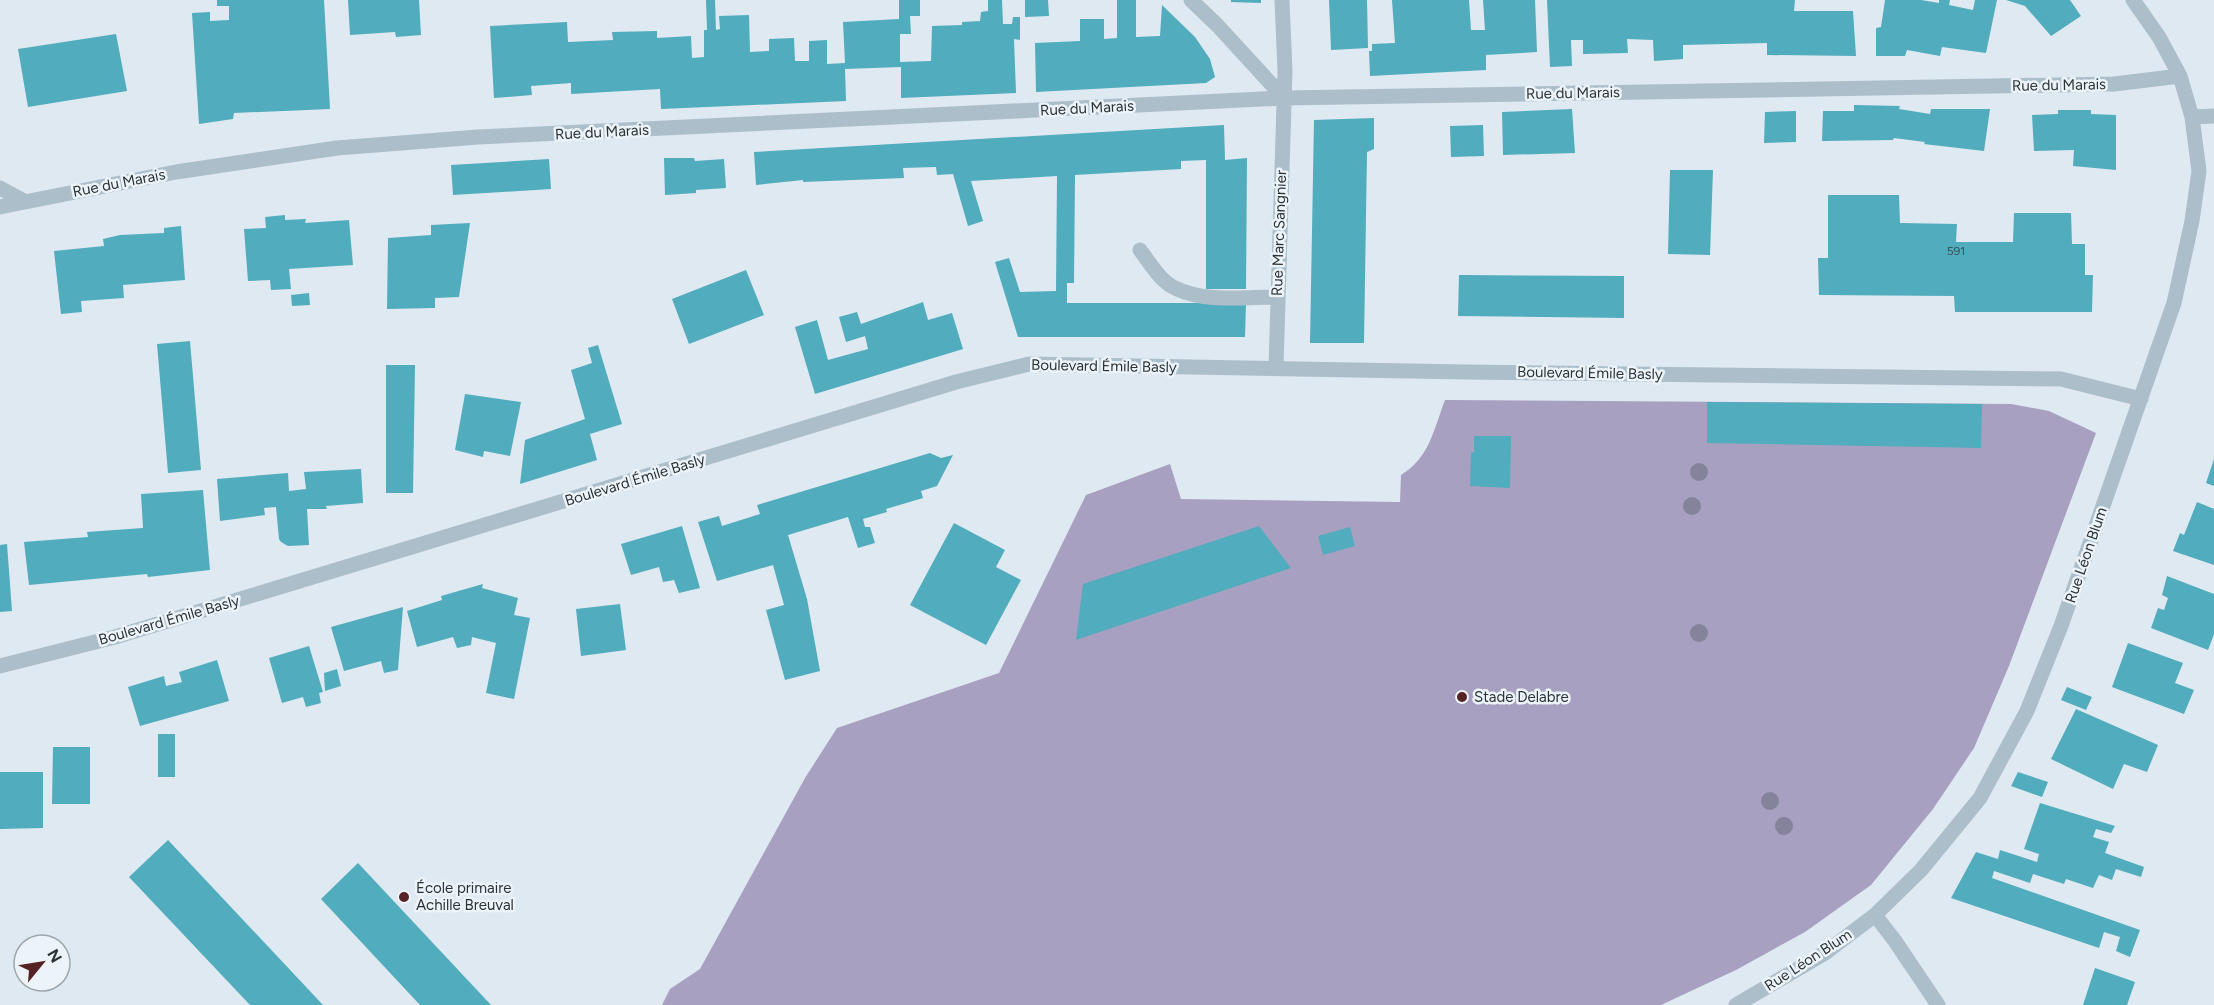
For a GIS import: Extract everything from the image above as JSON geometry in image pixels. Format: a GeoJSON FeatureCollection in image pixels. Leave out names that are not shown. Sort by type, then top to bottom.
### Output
{"type":"FeatureCollection","features":[{"type":"Feature","properties":{"kind":"street"},"geometry":{"type":"LineString","coordinates":[[1191,0],[1284,98]]}},
{"type":"Feature","properties":{"kind":"street","name":"Rue Marc Sangnier"},"geometry":{"type":"LineString","coordinates":[[1276,367],[1284,98],[1282,0]]}},
{"type":"Feature","properties":{"kind":"street","name":"Rue Léon Blum"},"geometry":{"type":"LineString","coordinates":[[1736,1005],[1825,953],[1875,915],[1921,870],[1980,798],[2027,711],[2061,626],[2174,303],[2193,221],[2199,171],[2192,117],[2180,76],[2159,37],[2133,0]]}},
{"type":"Feature","properties":{"kind":"street","name":"Rue du Marais"},"geometry":{"type":"LineString","coordinates":[[0,207],[176,172],[337,148],[478,137],[1284,98],[2114,84],[2180,76]]}},
{"type":"Feature","properties":{"kind":"street"},"geometry":{"type":"LineString","coordinates":[[2192,117],[2214,116]]}},
{"type":"Feature","properties":{"kind":"street"},"geometry":{"type":"LineString","coordinates":[[0,188],[24,201]]}},
{"type":"Feature","properties":{"kind":"street"},"geometry":{"type":"LineString","coordinates":[[1140,250],[1159,275],[1174,288],[1202,297],[1277,297]]}},
{"type":"Feature","properties":{"kind":"street","name":"Boulevard Émile Basly"},"geometry":{"type":"LineString","coordinates":[[0,666],[115,637],[979,375],[1029,364],[2061,379],[2141,399]]}},
{"type":"Feature","properties":{"kind":"street"},"geometry":{"type":"LineString","coordinates":[[1875,915],[1938,1005]]}},
{"type":"Feature","properties":{"kind":"shaded area","name":"Stade Delabre"},"geometry":{"type":"Polygon","coordinates":[[[1445,400],[2011,404],[2049,411],[2096,433],[2009,666],[1974,748],[1933,809],[1871,885],[1805,932],[1736,970],[1661,1005],[662,1005],[670,989],[700,969],[805,778],[837,728],[999,673],[1086,495],[1170,464],[1181,499],[1400,502],[1401,475],[1411,468],[1425,452],[1445,400]]]}},
{"type":"Feature","properties":{"kind":"building"},"geometry":{"type":"Polygon","coordinates":[[[217,0],[324,0],[330,109],[234,113],[233,119],[199,124],[192,13],[210,12],[210,21],[229,20],[229,6],[217,6],[217,0]]]}},
{"type":"Feature","properties":{"kind":"building"},"geometry":{"type":"Polygon","coordinates":[[[348,0],[419,0],[421,35],[396,37],[395,32],[350,35],[348,0]]]}},
{"type":"Feature","properties":{"kind":"building"},"geometry":{"type":"Polygon","coordinates":[[[706,0],[715,0],[716,30],[720,29],[719,16],[749,15],[750,52],[769,51],[769,39],[794,38],[795,61],[809,61],[809,41],[827,40],[827,64],[845,63],[843,22],[899,19],[899,0],[920,0],[920,16],[910,16],[911,34],[900,34],[900,62],[931,61],[932,26],[962,25],[962,22],[980,21],[981,12],[988,11],[988,0],[1002,0],[1003,24],[1012,24],[1013,17],[1020,17],[1020,40],[1014,39],[1016,93],[901,98],[901,67],[845,69],[846,101],[661,109],[660,89],[571,94],[571,83],[531,86],[532,95],[494,98],[490,26],[567,22],[568,42],[613,40],[612,32],[657,31],[657,38],[691,36],[692,58],[704,57],[704,30],[707,30],[706,0]]]}},
{"type":"Feature","properties":{"kind":"building"},"geometry":{"type":"Polygon","coordinates":[[[1025,0],[1048,0],[1049,16],[1025,17],[1025,0]]]}},
{"type":"Feature","properties":{"kind":"building"},"geometry":{"type":"Polygon","coordinates":[[[1117,0],[1136,0],[1136,37],[1160,36],[1162,5],[1195,37],[1210,59],[1215,77],[1206,83],[1036,92],[1035,43],[1080,41],[1080,19],[1104,19],[1104,39],[1117,38],[1117,0]]]}},
{"type":"Feature","properties":{"kind":"building"},"geometry":{"type":"Polygon","coordinates":[[[1231,0],[1261,0],[1261,3],[1231,2],[1231,0]]]}},
{"type":"Feature","properties":{"kind":"building"},"geometry":{"type":"Polygon","coordinates":[[[1329,0],[1367,0],[1368,48],[1331,50],[1329,0]]]}},
{"type":"Feature","properties":{"kind":"building"},"geometry":{"type":"Polygon","coordinates":[[[1392,0],[1469,0],[1471,30],[1485,30],[1483,0],[1535,0],[1537,52],[1486,55],[1486,70],[1370,76],[1369,51],[1372,51],[1372,44],[1395,43],[1392,0]]]}},
{"type":"Feature","properties":{"kind":"building"},"geometry":{"type":"Polygon","coordinates":[[[1547,0],[1795,0],[1794,11],[1853,11],[1856,56],[1767,55],[1767,43],[1683,45],[1683,59],[1654,61],[1653,40],[1627,39],[1628,53],[1583,54],[1583,40],[1571,40],[1572,66],[1550,67],[1547,0]]]}},
{"type":"Feature","properties":{"kind":"building"},"geometry":{"type":"Polygon","coordinates":[[[1885,0],[1921,0],[1939,3],[1939,0],[1950,0],[1949,5],[1973,10],[1975,0],[1997,0],[1986,53],[1942,47],[1940,56],[1907,50],[1905,56],[1876,56],[1876,28],[1881,27],[1885,0]]]}},
{"type":"Feature","properties":{"kind":"building"},"geometry":{"type":"Polygon","coordinates":[[[2006,0],[2070,0],[2081,16],[2051,36],[2025,6],[2006,0]]]}},
{"type":"Feature","properties":{"kind":"building"},"geometry":{"type":"Polygon","coordinates":[[[116,34],[127,91],[28,107],[18,49],[116,34]]]}},
{"type":"Feature","properties":{"kind":"building"},"geometry":{"type":"Polygon","coordinates":[[[1854,105],[1900,106],[1899,109],[1930,114],[1931,109],[1990,109],[1984,151],[1894,138],[1893,140],[1822,141],[1823,111],[1854,111],[1854,105]]]}},
{"type":"Feature","properties":{"kind":"building"},"geometry":{"type":"Polygon","coordinates":[[[1572,109],[1575,153],[1503,155],[1502,112],[1572,109]]]}},
{"type":"Feature","properties":{"kind":"building"},"geometry":{"type":"Polygon","coordinates":[[[2058,110],[2091,110],[2091,114],[2116,115],[2116,170],[2073,166],[2074,150],[2034,151],[2032,115],[2058,114],[2058,110]]]}},
{"type":"Feature","properties":{"kind":"building"},"geometry":{"type":"Polygon","coordinates":[[[1796,111],[1796,142],[1764,143],[1765,112],[1796,111]]]}},
{"type":"Feature","properties":{"kind":"building"},"geometry":{"type":"Polygon","coordinates":[[[1374,118],[1374,149],[1367,152],[1364,343],[1310,343],[1314,120],[1374,118]]]}},
{"type":"Feature","properties":{"kind":"building"},"geometry":{"type":"Polygon","coordinates":[[[1224,125],[1225,160],[1247,158],[1246,289],[1206,289],[1206,160],[1181,161],[1181,169],[1075,175],[1074,283],[1067,283],[1067,303],[1246,303],[1245,337],[1018,337],[995,262],[1009,258],[1020,292],[1056,291],[1057,176],[971,181],[983,221],[968,226],[953,174],[937,175],[936,167],[903,168],[904,178],[803,182],[803,180],[756,185],[754,152],[1224,125]]]}},
{"type":"Feature","properties":{"kind":"building"},"geometry":{"type":"Polygon","coordinates":[[[1483,125],[1484,156],[1451,157],[1450,126],[1483,125]]]}},
{"type":"Feature","properties":{"kind":"building"},"geometry":{"type":"Polygon","coordinates":[[[664,158],[694,158],[695,161],[724,159],[726,188],[665,195],[664,158]]]}},
{"type":"Feature","properties":{"kind":"building"},"geometry":{"type":"Polygon","coordinates":[[[549,159],[551,189],[453,195],[451,165],[549,159]]]}},
{"type":"Feature","properties":{"kind":"building"},"geometry":{"type":"Polygon","coordinates":[[[1670,170],[1713,170],[1710,255],[1668,254],[1670,170]]]}},
{"type":"Feature","properties":{"kind":"building"},"geometry":{"type":"Polygon","coordinates":[[[1828,195],[1899,195],[1900,223],[1957,224],[1956,242],[2013,242],[2014,213],[2071,213],[2072,244],[2085,244],[2085,275],[2093,275],[2092,312],[1955,312],[1954,296],[1819,295],[1818,258],[1828,258],[1828,195]]]}},
{"type":"Feature","properties":{"kind":"building"},"geometry":{"type":"Polygon","coordinates":[[[285,215],[285,220],[306,219],[305,223],[349,220],[353,265],[289,269],[291,289],[271,290],[270,280],[248,281],[244,229],[266,228],[265,217],[285,215]]]}},
{"type":"Feature","properties":{"kind":"building"},"geometry":{"type":"Polygon","coordinates":[[[470,223],[459,297],[435,298],[435,308],[387,309],[388,238],[431,235],[431,225],[470,223]]]}},
{"type":"Feature","properties":{"kind":"building"},"geometry":{"type":"Polygon","coordinates":[[[181,226],[185,280],[123,285],[124,298],[81,301],[82,312],[61,314],[54,251],[104,246],[103,239],[120,235],[164,233],[164,228],[181,226]]]}},
{"type":"Feature","properties":{"kind":"building"},"geometry":{"type":"Polygon","coordinates":[[[746,270],[764,315],[689,344],[672,299],[746,270]]]}},
{"type":"Feature","properties":{"kind":"building"},"geometry":{"type":"Polygon","coordinates":[[[1459,275],[1624,276],[1624,318],[1458,316],[1459,275]]]}},
{"type":"Feature","properties":{"kind":"building"},"geometry":{"type":"Polygon","coordinates":[[[309,293],[310,305],[292,306],[291,295],[309,293]]]}},
{"type":"Feature","properties":{"kind":"building"},"geometry":{"type":"Polygon","coordinates":[[[923,302],[928,320],[952,313],[963,349],[815,394],[795,327],[817,320],[828,360],[868,349],[865,336],[846,342],[839,317],[857,312],[861,324],[923,302]]]}},
{"type":"Feature","properties":{"kind":"building"},"geometry":{"type":"Polygon","coordinates":[[[190,341],[201,470],[168,473],[157,344],[190,341]]]}},
{"type":"Feature","properties":{"kind":"building"},"geometry":{"type":"Polygon","coordinates":[[[598,345],[622,424],[590,434],[597,460],[520,484],[525,440],[585,419],[571,370],[592,363],[588,348],[598,345]]]}},
{"type":"Feature","properties":{"kind":"building"},"geometry":{"type":"Polygon","coordinates":[[[386,365],[415,365],[413,493],[386,493],[386,365]]]}},
{"type":"Feature","properties":{"kind":"building"},"geometry":{"type":"Polygon","coordinates":[[[465,394],[521,402],[510,456],[484,451],[483,457],[455,450],[465,394]]]}},
{"type":"Feature","properties":{"kind":"building"},"geometry":{"type":"Polygon","coordinates":[[[1707,402],[1982,404],[1981,448],[1707,443],[1707,402]]]}},
{"type":"Feature","properties":{"kind":"building"},"geometry":{"type":"Polygon","coordinates":[[[1474,436],[1511,436],[1510,488],[1470,486],[1474,436]]]}},
{"type":"Feature","properties":{"kind":"building"},"geometry":{"type":"Polygon","coordinates":[[[930,453],[941,458],[953,455],[937,486],[921,491],[923,498],[886,509],[887,512],[863,519],[865,527],[870,527],[875,543],[858,548],[848,517],[788,535],[807,599],[820,671],[785,680],[766,610],[784,605],[773,565],[717,581],[698,522],[719,516],[722,526],[760,514],[757,505],[930,453]]]}},
{"type":"Feature","properties":{"kind":"building"},"geometry":{"type":"Polygon","coordinates":[[[2214,459],[2214,486],[2206,483],[2214,459]]]}},
{"type":"Feature","properties":{"kind":"building"},"geometry":{"type":"Polygon","coordinates":[[[361,469],[363,503],[326,506],[327,509],[307,509],[309,545],[288,546],[281,542],[276,507],[264,508],[265,515],[220,521],[217,479],[288,473],[289,491],[306,489],[304,472],[361,469]]]}},
{"type":"Feature","properties":{"kind":"building"},"geometry":{"type":"Polygon","coordinates":[[[203,490],[210,570],[148,577],[147,574],[29,585],[24,542],[88,537],[87,532],[143,528],[141,494],[203,490]]]}},
{"type":"Feature","properties":{"kind":"building"},"geometry":{"type":"Polygon","coordinates":[[[2197,502],[2214,509],[2214,565],[2173,551],[2180,533],[2184,535],[2197,502]]]}},
{"type":"Feature","properties":{"kind":"building"},"geometry":{"type":"Polygon","coordinates":[[[954,523],[1005,550],[996,567],[1021,580],[986,645],[910,605],[954,523]]]}},
{"type":"Feature","properties":{"kind":"building"},"geometry":{"type":"Polygon","coordinates":[[[682,526],[700,588],[679,593],[674,580],[663,582],[659,567],[631,575],[621,544],[682,526]]]}},
{"type":"Feature","properties":{"kind":"building"},"geometry":{"type":"Polygon","coordinates":[[[1259,526],[1291,568],[1076,640],[1083,584],[1259,526]]]}},
{"type":"Feature","properties":{"kind":"building"},"geometry":{"type":"Polygon","coordinates":[[[1350,527],[1355,546],[1323,555],[1318,536],[1350,527]]]}},
{"type":"Feature","properties":{"kind":"building"},"geometry":{"type":"Polygon","coordinates":[[[7,544],[12,611],[0,612],[0,545],[7,544]]]}},
{"type":"Feature","properties":{"kind":"building"},"geometry":{"type":"Polygon","coordinates":[[[2167,576],[2214,594],[2214,634],[2208,650],[2151,628],[2158,608],[2164,610],[2168,598],[2162,595],[2167,576]]]}},
{"type":"Feature","properties":{"kind":"building"},"geometry":{"type":"Polygon","coordinates":[[[483,584],[482,588],[518,598],[514,615],[530,618],[514,699],[486,693],[496,643],[472,637],[471,645],[457,648],[453,637],[417,647],[407,611],[442,600],[441,596],[483,584]]]}},
{"type":"Feature","properties":{"kind":"building"},"geometry":{"type":"Polygon","coordinates":[[[620,604],[626,650],[581,656],[576,609],[620,604]]]}},
{"type":"Feature","properties":{"kind":"building"},"geometry":{"type":"Polygon","coordinates":[[[403,607],[398,670],[384,673],[381,661],[344,671],[331,627],[403,607]]]}},
{"type":"Feature","properties":{"kind":"building"},"geometry":{"type":"Polygon","coordinates":[[[2128,643],[2183,663],[2175,683],[2194,690],[2184,714],[2112,687],[2128,643]]]}},
{"type":"Feature","properties":{"kind":"building"},"geometry":{"type":"Polygon","coordinates":[[[309,646],[323,692],[319,693],[321,703],[306,707],[303,697],[282,703],[269,658],[309,646]]]}},
{"type":"Feature","properties":{"kind":"building"},"geometry":{"type":"Polygon","coordinates":[[[217,660],[229,701],[140,726],[128,687],[164,676],[166,686],[182,682],[179,672],[217,660]]]}},
{"type":"Feature","properties":{"kind":"building"},"geometry":{"type":"Polygon","coordinates":[[[337,669],[341,686],[325,691],[324,673],[337,669]]]}},
{"type":"Feature","properties":{"kind":"building"},"geometry":{"type":"Polygon","coordinates":[[[2067,687],[2092,697],[2086,710],[2061,700],[2067,687]]]}},
{"type":"Feature","properties":{"kind":"building"},"geometry":{"type":"Polygon","coordinates":[[[2076,709],[2158,745],[2147,772],[2124,764],[2113,789],[2051,759],[2076,709]]]}},
{"type":"Feature","properties":{"kind":"building"},"geometry":{"type":"Polygon","coordinates":[[[158,734],[175,734],[175,777],[158,777],[158,734]]]}},
{"type":"Feature","properties":{"kind":"building"},"geometry":{"type":"Polygon","coordinates":[[[53,747],[90,747],[90,804],[52,804],[53,747]]]}},
{"type":"Feature","properties":{"kind":"building"},"geometry":{"type":"Polygon","coordinates":[[[0,772],[43,772],[43,828],[0,829],[0,772]]]}},
{"type":"Feature","properties":{"kind":"building"},"geometry":{"type":"Polygon","coordinates":[[[2018,772],[2048,782],[2042,797],[2011,786],[2018,772]]]}},
{"type":"Feature","properties":{"kind":"building"},"geometry":{"type":"Polygon","coordinates":[[[2040,803],[2115,826],[2111,833],[2096,829],[2093,837],[2109,842],[2105,853],[2144,867],[2141,877],[2116,869],[2112,880],[2099,875],[2093,888],[2066,879],[2064,884],[2033,874],[2030,883],[1994,871],[1992,878],[2140,930],[2130,957],[2116,951],[2120,937],[2104,932],[2099,948],[1951,898],[1976,852],[1998,859],[2000,850],[2037,862],[2039,854],[2024,849],[2040,803]]]}},
{"type":"Feature","properties":{"kind":"building"},"geometry":{"type":"Polygon","coordinates":[[[168,840],[323,1005],[250,1005],[129,877],[168,840]]]}},
{"type":"Feature","properties":{"kind":"building"},"geometry":{"type":"Polygon","coordinates":[[[358,863],[491,1005],[420,1005],[321,899],[358,863]]]}},
{"type":"Feature","properties":{"kind":"building"},"geometry":{"type":"Polygon","coordinates":[[[2095,968],[2135,982],[2127,1005],[2083,1005],[2095,968]]]}},
{"type":"Feature","properties":{"kind":"place","name":"Stade Delabre"},"geometry":{"type":"Point","coordinates":[1462,697]}},
{"type":"Feature","properties":{"kind":"place","name":"École primaire Achille Breuval"},"geometry":{"type":"Point","coordinates":[404,897]}}]}
